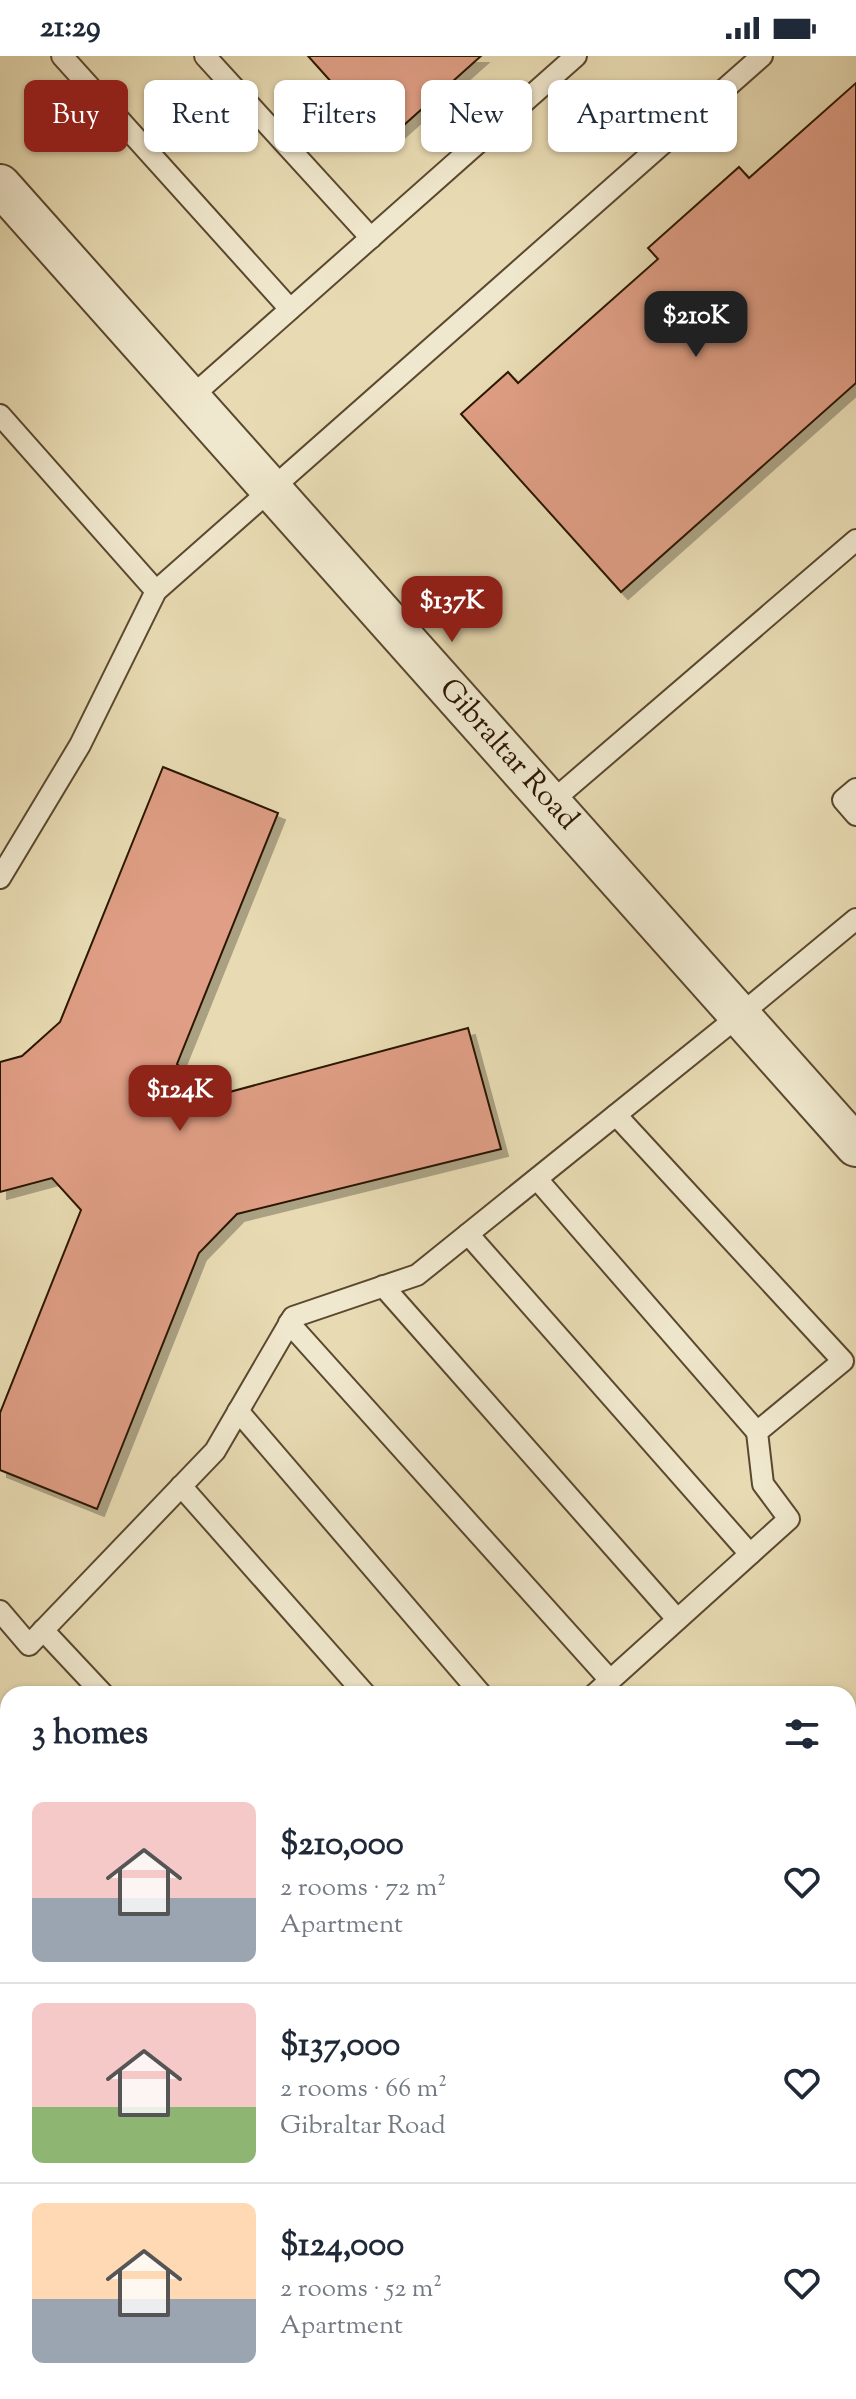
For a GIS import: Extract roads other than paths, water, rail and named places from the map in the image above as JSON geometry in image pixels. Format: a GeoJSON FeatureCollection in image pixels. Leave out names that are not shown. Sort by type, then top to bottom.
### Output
{"type":"FeatureCollection","features":[{"type":"Feature","properties":{"kind":"street","name":"Gibraltar Road"},"geometry":{"type":"LineString","coordinates":[[0,185],[856,1146]]}},
{"type":"Feature","properties":{"kind":"lane"},"geometry":{"type":"LineString","coordinates":[[62,56],[290,309]]}},
{"type":"Feature","properties":{"kind":"lane"},"geometry":{"type":"LineString","coordinates":[[205,56],[371,238]]}},
{"type":"Feature","properties":{"kind":"lane"},"geometry":{"type":"LineString","coordinates":[[190,398],[576,56]]}},
{"type":"Feature","properties":{"kind":"lane"},"geometry":{"type":"LineString","coordinates":[[3,864],[80,745],[156,591],[762,56]]}},
{"type":"Feature","properties":{"kind":"lane"},"geometry":{"type":"LineString","coordinates":[[0,415],[156,591]]}},
{"type":"Feature","properties":{"kind":"lane"},"geometry":{"type":"LineString","coordinates":[[550,803],[856,540]]}},
{"type":"Feature","properties":{"kind":"lane"},"geometry":{"type":"LineString","coordinates":[[856,789],[843,800],[856,815]]}},
{"type":"Feature","properties":{"kind":"lane"},"geometry":{"type":"LineString","coordinates":[[0,1611],[29,1645],[215,1451],[293,1317],[417,1275],[856,919]]}},
{"type":"Feature","properties":{"kind":"lane"},"geometry":{"type":"LineString","coordinates":[[616,1115],[843,1361],[757,1432]]}},
{"type":"Feature","properties":{"kind":"lane"},"geometry":{"type":"LineString","coordinates":[[537,1179],[757,1432],[763,1484],[789,1519],[603,1686]]}},
{"type":"Feature","properties":{"kind":"lane"},"geometry":{"type":"LineString","coordinates":[[468,1234],[750,1554]]}},
{"type":"Feature","properties":{"kind":"lane"},"geometry":{"type":"LineString","coordinates":[[383,1286],[677,1619]]}},
{"type":"Feature","properties":{"kind":"lane"},"geometry":{"type":"LineString","coordinates":[[289,1323],[601,1686]]}},
{"type":"Feature","properties":{"kind":"lane"},"geometry":{"type":"LineString","coordinates":[[238,1411],[474,1686]]}},
{"type":"Feature","properties":{"kind":"lane"},"geometry":{"type":"LineString","coordinates":[[181,1486],[358,1686]]}},
{"type":"Feature","properties":{"kind":"lane"},"geometry":{"type":"LineString","coordinates":[[43,1630],[96,1686]]}}]}
